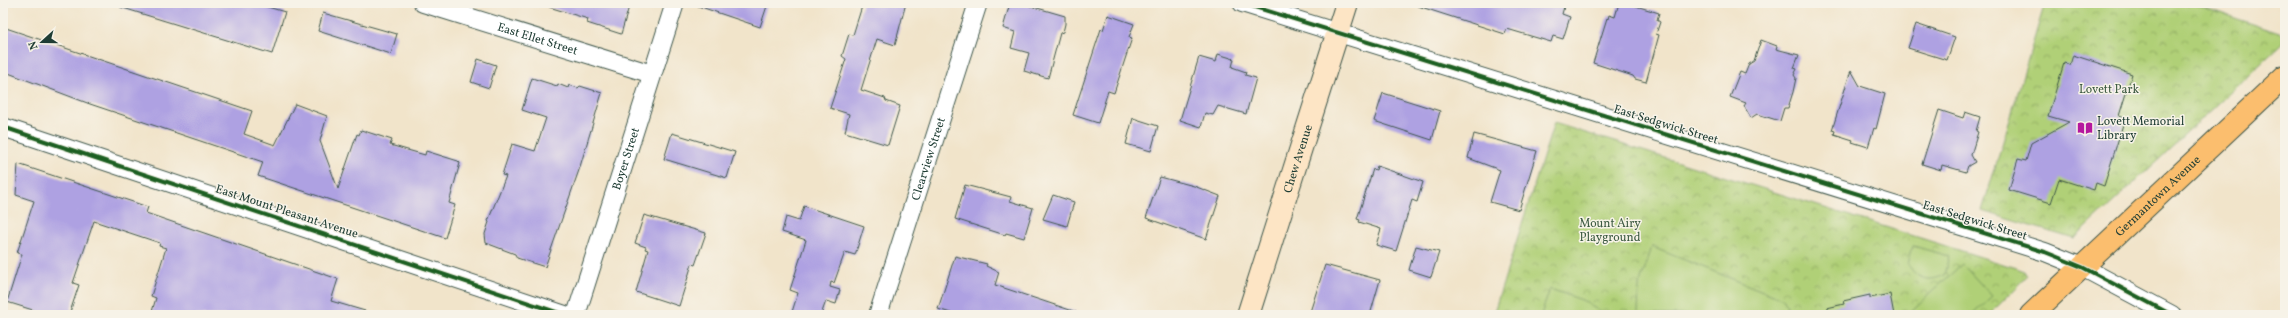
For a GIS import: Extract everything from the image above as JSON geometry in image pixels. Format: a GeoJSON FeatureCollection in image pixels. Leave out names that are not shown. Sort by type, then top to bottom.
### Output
{"type":"FeatureCollection","features":[{"type":"Feature","properties":{"kind":"main road","name":"Germantown Avenue"},"geometry":{"type":"LineString","coordinates":[[2031,315],[2285,76]]}},
{"type":"Feature","properties":{"kind":"street","name":"East Ellet Street"},"geometry":{"type":"LineString","coordinates":[[423,3],[652,74]]}},
{"type":"Feature","properties":{"kind":"street","name":"Boyer Street"},"geometry":{"type":"LineString","coordinates":[[576,315],[675,3]]}},
{"type":"Feature","properties":{"kind":"street","name":"Clearview Street"},"geometry":{"type":"LineString","coordinates":[[878,315],[978,3]]}},
{"type":"Feature","properties":{"kind":"street","name":"East Sedgwick Street"},"geometry":{"type":"LineString","coordinates":[[1242,3],[2044,252],[2082,267],[2172,315]]}},
{"type":"Feature","properties":{"kind":"street","name":"Chew Avenue"},"geometry":{"type":"LineString","coordinates":[[1248,315],[1346,3]]}},
{"type":"Feature","properties":{"kind":"street","name":"East Mount Pleasant Avenue"},"geometry":{"type":"LineString","coordinates":[[3,127],[565,315]]}},
{"type":"Feature","properties":{"kind":"green space","name":"Lovett Park"},"geometry":{"type":"Polygon","coordinates":[[[2045,3],[2191,3],[2285,35],[2285,41],[2074,239],[1982,211],[2045,3]]]}},
{"type":"Feature","properties":{"kind":"green space","name":"Mount Airy Playground"},"geometry":{"type":"Polygon","coordinates":[[[1554,123],[2025,271],[2028,276],[1989,315],[1493,315],[1554,123]]]}},
{"type":"Feature","properties":{"kind":"green space"},"geometry":{"type":"Polygon","coordinates":[[[1913,246],[1949,256],[1944,275],[1933,279],[1928,279],[1915,273],[1908,264],[1913,246]]]}},
{"type":"Feature","properties":{"kind":"green space"},"geometry":{"type":"Polygon","coordinates":[[[1652,247],[1783,299],[1787,306],[1784,315],[1638,315],[1639,286],[1652,247]]]}},
{"type":"Feature","properties":{"kind":"green space"},"geometry":{"type":"Polygon","coordinates":[[[1962,264],[1992,296],[1972,315],[1911,315],[1909,313],[1962,264]]]}},
{"type":"Feature","properties":{"kind":"green space"},"geometry":{"type":"Polygon","coordinates":[[[1550,289],[1582,300],[1605,315],[1541,315],[1550,289]]]}},
{"type":"Feature","properties":{"kind":"building"},"geometry":{"type":"Polygon","coordinates":[[[121,3],[254,3],[285,12],[272,54],[120,7],[121,3]]]}},
{"type":"Feature","properties":{"kind":"building"},"geometry":{"type":"Polygon","coordinates":[[[549,3],[630,3],[621,34],[587,23],[588,19],[549,7],[549,3]]]}},
{"type":"Feature","properties":{"kind":"building"},"geometry":{"type":"Polygon","coordinates":[[[699,3],[768,3],[760,27],[698,6],[699,3]]]}},
{"type":"Feature","properties":{"kind":"building"},"geometry":{"type":"Polygon","coordinates":[[[863,3],[906,3],[895,45],[877,39],[861,90],[885,98],[886,101],[900,106],[888,145],[845,132],[849,114],[830,108],[846,59],[842,56],[849,34],[853,35],[863,3]]]}},
{"type":"Feature","properties":{"kind":"building"},"geometry":{"type":"Polygon","coordinates":[[[1010,3],[1020,3],[1065,16],[1063,32],[1060,33],[1048,78],[1024,71],[1029,53],[1011,48],[1015,32],[1003,28],[1010,3]]]}},
{"type":"Feature","properties":{"kind":"building"},"geometry":{"type":"Polygon","coordinates":[[[1419,3],[1565,3],[1562,14],[1570,17],[1563,39],[1553,36],[1551,42],[1507,29],[1505,34],[1418,6],[1419,3]]]}},
{"type":"Feature","properties":{"kind":"building"},"geometry":{"type":"Polygon","coordinates":[[[1619,3],[1626,3],[1659,13],[1657,20],[1660,22],[1656,34],[1659,35],[1646,82],[1635,79],[1633,76],[1593,63],[1607,18],[1608,19],[1609,15],[1615,17],[1619,3]]]}},
{"type":"Feature","properties":{"kind":"building"},"geometry":{"type":"Polygon","coordinates":[[[323,13],[397,34],[391,54],[318,31],[323,13]]]}},
{"type":"Feature","properties":{"kind":"building"},"geometry":{"type":"Polygon","coordinates":[[[1108,15],[1134,24],[1129,37],[1132,38],[1114,93],[1108,91],[1098,123],[1073,115],[1101,29],[1103,30],[1108,15]]]}},
{"type":"Feature","properties":{"kind":"building"},"geometry":{"type":"Polygon","coordinates":[[[1916,24],[1955,37],[1947,60],[1908,48],[1916,24]]]}},
{"type":"Feature","properties":{"kind":"building"},"geometry":{"type":"Polygon","coordinates":[[[3,27],[252,111],[244,134],[275,145],[295,104],[327,116],[320,141],[338,189],[357,134],[359,135],[361,130],[392,140],[390,145],[425,155],[426,151],[458,161],[460,163],[449,203],[455,205],[445,238],[258,176],[263,162],[90,104],[3,71],[3,27]]]}},
{"type":"Feature","properties":{"kind":"building"},"geometry":{"type":"Polygon","coordinates":[[[1761,40],[1777,46],[1776,49],[1799,55],[1794,68],[1797,69],[1794,75],[1796,78],[1793,92],[1788,108],[1784,108],[1780,121],[1757,114],[1751,118],[1744,106],[1746,103],[1730,97],[1740,72],[1745,74],[1749,64],[1754,61],[1761,40]]]}},
{"type":"Feature","properties":{"kind":"building"},"geometry":{"type":"Polygon","coordinates":[[[1218,54],[1234,59],[1232,67],[1246,72],[1245,75],[1256,78],[1246,114],[1218,106],[1213,115],[1205,113],[1201,127],[1180,120],[1199,57],[1216,62],[1218,54]]]}},
{"type":"Feature","properties":{"kind":"building","name":"Lovett Memorial Library"},"geometry":{"type":"Polygon","coordinates":[[[2073,55],[2132,74],[2119,116],[2125,118],[2104,186],[2096,183],[2094,190],[2059,179],[2051,203],[2009,190],[2018,159],[2026,161],[2031,143],[2069,122],[2048,116],[2064,63],[2070,65],[2073,55]]]}},
{"type":"Feature","properties":{"kind":"building"},"geometry":{"type":"Polygon","coordinates":[[[478,59],[496,65],[489,88],[471,82],[478,59]]]}},
{"type":"Feature","properties":{"kind":"building"},"geometry":{"type":"Polygon","coordinates":[[[1851,70],[1860,86],[1885,94],[1876,129],[1874,128],[1868,147],[1834,134],[1835,131],[1832,130],[1851,70]]]}},
{"type":"Feature","properties":{"kind":"building"},"geometry":{"type":"Polygon","coordinates":[[[532,78],[557,86],[558,84],[568,88],[569,85],[578,88],[580,86],[602,93],[579,170],[545,267],[517,258],[515,254],[486,243],[485,234],[488,221],[506,176],[502,175],[512,144],[535,151],[546,118],[522,110],[532,78]]]}},
{"type":"Feature","properties":{"kind":"building"},"geometry":{"type":"Polygon","coordinates":[[[1383,93],[1440,111],[1432,140],[1374,121],[1383,93]]]}},
{"type":"Feature","properties":{"kind":"building"},"geometry":{"type":"Polygon","coordinates":[[[1939,110],[1963,118],[1965,112],[1980,117],[1976,131],[1978,132],[1971,155],[1975,162],[1968,166],[1966,172],[1942,165],[1941,170],[1922,164],[1939,110]]]}},
{"type":"Feature","properties":{"kind":"building"},"geometry":{"type":"Polygon","coordinates":[[[1133,118],[1158,126],[1151,151],[1126,144],[1133,118]]]}},
{"type":"Feature","properties":{"kind":"building"},"geometry":{"type":"Polygon","coordinates":[[[672,133],[735,152],[727,178],[664,159],[672,133]]]}},
{"type":"Feature","properties":{"kind":"building"},"geometry":{"type":"Polygon","coordinates":[[[1474,134],[1537,151],[1519,210],[1490,202],[1500,170],[1468,158],[1474,134]]]}},
{"type":"Feature","properties":{"kind":"building"},"geometry":{"type":"Polygon","coordinates":[[[18,164],[148,207],[146,213],[338,279],[331,301],[365,311],[364,315],[151,315],[156,298],[151,296],[166,248],[159,246],[160,243],[94,221],[73,283],[79,285],[69,315],[49,315],[7,302],[22,254],[17,253],[34,201],[16,195],[18,164]]]}},
{"type":"Feature","properties":{"kind":"building"},"geometry":{"type":"Polygon","coordinates":[[[1377,166],[1423,182],[1417,202],[1412,200],[1396,251],[1376,245],[1381,229],[1359,222],[1360,220],[1357,219],[1373,169],[1376,170],[1377,166]]]}},
{"type":"Feature","properties":{"kind":"building"},"geometry":{"type":"Polygon","coordinates":[[[1160,177],[1194,186],[1220,196],[1206,239],[1146,218],[1160,177]]]}},
{"type":"Feature","properties":{"kind":"building"},"geometry":{"type":"Polygon","coordinates":[[[965,185],[1011,197],[1010,201],[1033,208],[1024,238],[1006,233],[1005,235],[955,219],[965,185]]]}},
{"type":"Feature","properties":{"kind":"building"},"geometry":{"type":"Polygon","coordinates":[[[1053,195],[1074,202],[1067,226],[1043,219],[1053,195]]]}},
{"type":"Feature","properties":{"kind":"building"},"geometry":{"type":"Polygon","coordinates":[[[804,206],[864,226],[855,255],[845,252],[834,283],[831,282],[830,287],[840,290],[836,304],[826,301],[821,315],[791,315],[798,293],[790,290],[806,240],[782,232],[786,217],[799,221],[804,206]]]}},
{"type":"Feature","properties":{"kind":"building"},"geometry":{"type":"Polygon","coordinates":[[[644,215],[706,233],[695,265],[692,264],[679,306],[636,292],[648,250],[645,249],[646,247],[635,243],[644,215]]]}},
{"type":"Feature","properties":{"kind":"building"},"geometry":{"type":"Polygon","coordinates":[[[1416,246],[1439,252],[1431,277],[1409,270],[1416,246]]]}},
{"type":"Feature","properties":{"kind":"building"},"geometry":{"type":"Polygon","coordinates":[[[955,256],[987,264],[986,266],[999,272],[995,285],[1076,312],[1075,315],[957,315],[938,309],[955,256]]]}},
{"type":"Feature","properties":{"kind":"building"},"geometry":{"type":"Polygon","coordinates":[[[1325,265],[1380,280],[1370,315],[1309,315],[1325,265]]]}},
{"type":"Feature","properties":{"kind":"building"},"geometry":{"type":"Polygon","coordinates":[[[1890,294],[1894,315],[1827,315],[1827,308],[1844,304],[1843,301],[1870,295],[1870,298],[1890,294]]]}},
{"type":"Feature","properties":{"kind":"cycle path"},"geometry":{"type":"LineString","coordinates":[[1242,3],[2045,252],[2082,267],[2172,315]]}},
{"type":"Feature","properties":{"kind":"cycle path"},"geometry":{"type":"LineString","coordinates":[[3,127],[565,315]]}},
{"type":"Feature","properties":{"kind":"place","name":"Lovett Memorial Library"},"geometry":{"type":"Point","coordinates":[2085,128]}}]}
